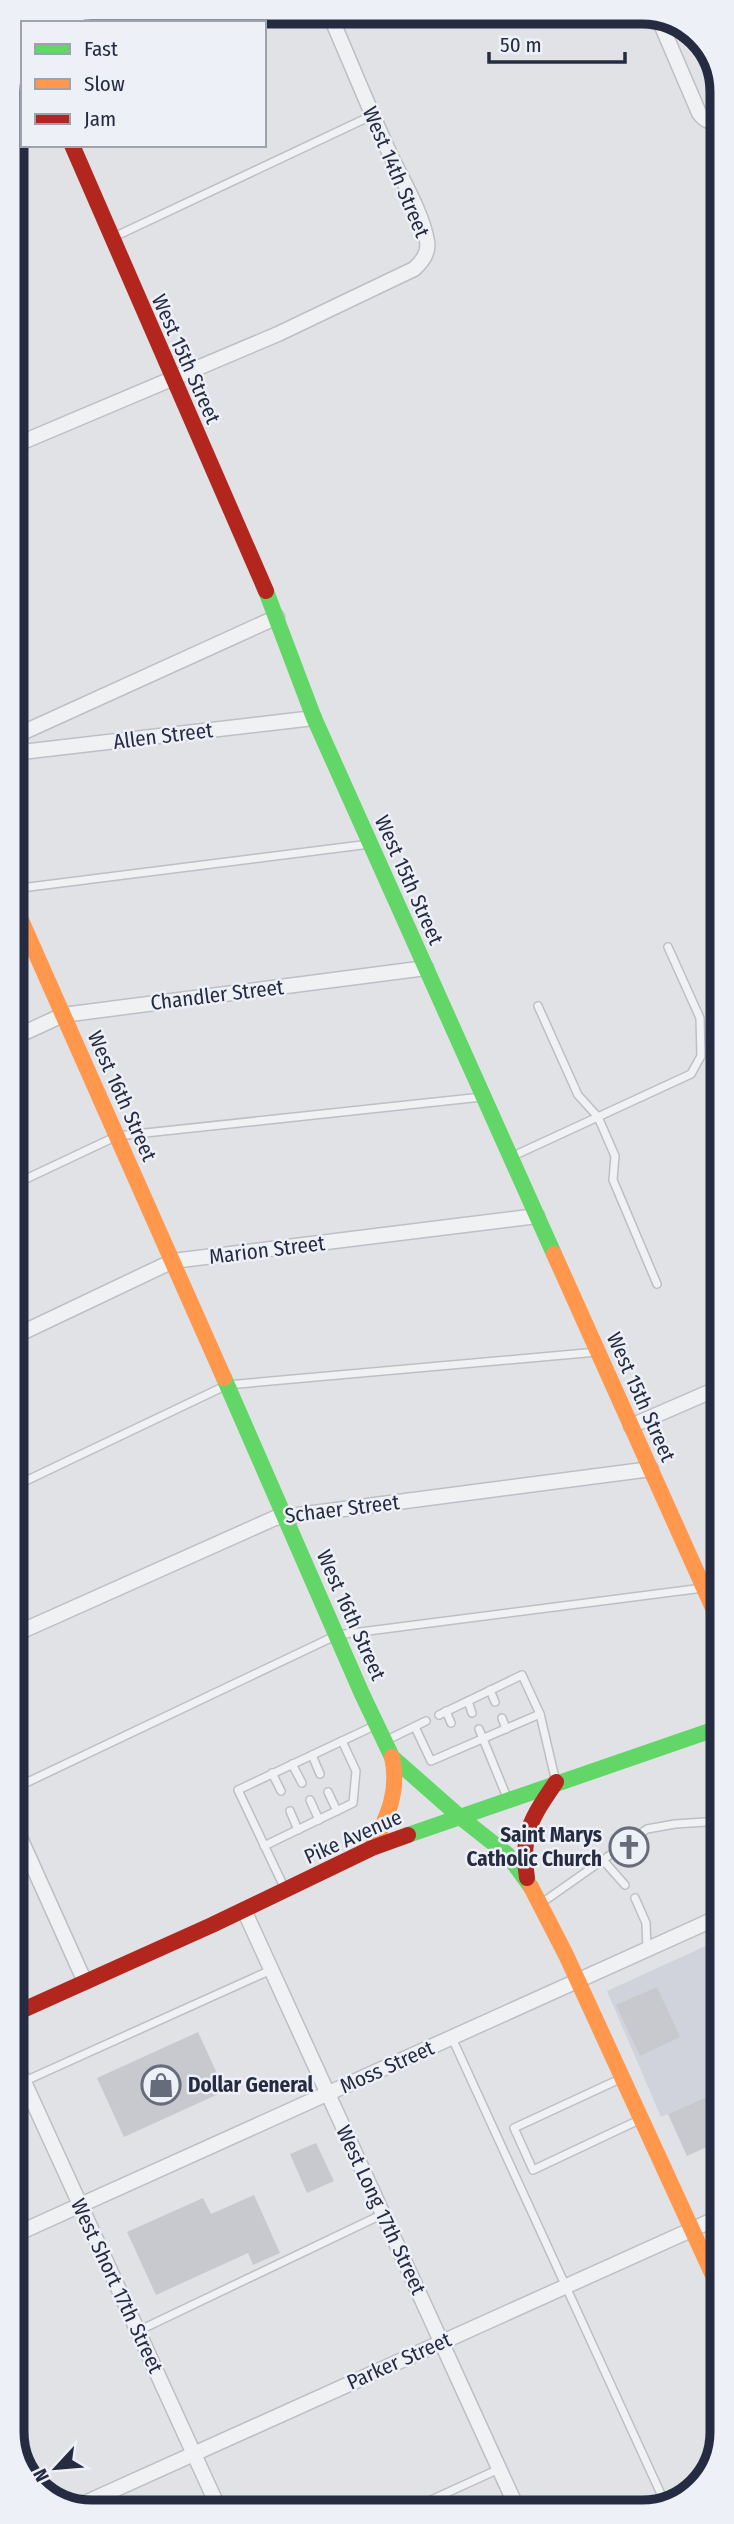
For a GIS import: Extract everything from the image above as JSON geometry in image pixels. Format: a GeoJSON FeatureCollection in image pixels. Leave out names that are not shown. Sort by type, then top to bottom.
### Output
{"type":"FeatureCollection","features":[{"type":"Feature","properties":{"kind":"street","name":"West 14th Street"},"geometry":{"type":"LineString","coordinates":[[172,379],[278,334],[414,269],[425,256],[428,244],[408,190],[334,24]]}},
{"type":"Feature","properties":{"kind":"street"},"geometry":{"type":"LineString","coordinates":[[662,28],[699,113],[705,120],[710,121]]}},
{"type":"Feature","properties":{"kind":"street","name":"West 15th Street"},"geometry":{"type":"LineString","coordinates":[[73,147],[277,617],[314,718],[710,1601]]}},
{"type":"Feature","properties":{"kind":"street"},"geometry":{"type":"LineString","coordinates":[[24,441],[172,379]]}},
{"type":"Feature","properties":{"kind":"street"},"geometry":{"type":"LineString","coordinates":[[24,732],[277,617]]}},
{"type":"Feature","properties":{"kind":"street","name":"Allen Street"},"geometry":{"type":"LineString","coordinates":[[24,752],[314,718]]}},
{"type":"Feature","properties":{"kind":"street","name":"West 16th Street"},"geometry":{"type":"LineString","coordinates":[[24,927],[392,1757],[507,1854],[528,1880],[578,1980],[710,2269]]}},
{"type":"Feature","properties":{"kind":"street","name":"Chandler Street"},"geometry":{"type":"LineString","coordinates":[[24,1033],[63,1015],[426,968]]}},
{"type":"Feature","properties":{"kind":"street","name":"Marion Street"},"geometry":{"type":"LineString","coordinates":[[24,1333],[173,1261],[537,1216]]}},
{"type":"Feature","properties":{"kind":"street"},"geometry":{"type":"LineString","coordinates":[[631,1426],[710,1392]]}},
{"type":"Feature","properties":{"kind":"street","name":"Schaer Street"},"geometry":{"type":"LineString","coordinates":[[24,1630],[275,1518],[651,1469]]}},
{"type":"Feature","properties":{"kind":"street","name":"Pike Avenue"},"geometry":{"type":"LineString","coordinates":[[24,2009],[286,1891],[372,1848],[710,1731]]}},
{"type":"Feature","properties":{"kind":"street"},"geometry":{"type":"LineString","coordinates":[[372,1848],[393,1803],[397,1786],[392,1757]]}},
{"type":"Feature","properties":{"kind":"street"},"geometry":{"type":"LineString","coordinates":[[528,1880],[523,1840],[530,1820],[556,1782]]}},
{"type":"Feature","properties":{"kind":"street"},"geometry":{"type":"LineString","coordinates":[[24,1846],[85,1982]]}},
{"type":"Feature","properties":{"kind":"street","name":"West Long 17th Street"},"geometry":{"type":"LineString","coordinates":[[244,1910],[514,2500]]}},
{"type":"Feature","properties":{"kind":"street","name":"Moss Street"},"geometry":{"type":"LineString","coordinates":[[24,2231],[710,1921]]}},
{"type":"Feature","properties":{"kind":"street","name":"West Short 17th Street"},"geometry":{"type":"LineString","coordinates":[[24,2094],[80,2206],[214,2499]]}},
{"type":"Feature","properties":{"kind":"street","name":"Parker Street"},"geometry":{"type":"LineString","coordinates":[[94,2499],[710,2221]]}},
{"type":"Feature","properties":{"kind":"lane"},"geometry":{"type":"LineString","coordinates":[[111,238],[373,115]]}},
{"type":"Feature","properties":{"kind":"lane"},"geometry":{"type":"LineString","coordinates":[[24,888],[370,844]]}},
{"type":"Feature","properties":{"kind":"lane"},"geometry":{"type":"LineString","coordinates":[[511,1157],[691,1074],[701,1056],[700,1018],[668,947]]}},
{"type":"Feature","properties":{"kind":"lane"},"geometry":{"type":"LineString","coordinates":[[538,1006],[578,1095],[598,1117],[615,1156],[613,1180],[657,1284]]}},
{"type":"Feature","properties":{"kind":"lane"},"geometry":{"type":"LineString","coordinates":[[24,1180],[117,1136],[484,1097]]}},
{"type":"Feature","properties":{"kind":"lane"},"geometry":{"type":"LineString","coordinates":[[24,1482],[228,1385],[598,1352]]}},
{"type":"Feature","properties":{"kind":"lane"},"geometry":{"type":"LineString","coordinates":[[24,1783],[337,1635],[704,1588]]}},
{"type":"Feature","properties":{"kind":"lane"},"geometry":{"type":"LineString","coordinates":[[452,1723],[443,1713],[522,1675],[540,1714],[556,1782]]}},
{"type":"Feature","properties":{"kind":"lane"},"geometry":{"type":"LineString","coordinates":[[490,1690],[495,1702]]}},
{"type":"Feature","properties":{"kind":"lane"},"geometry":{"type":"LineString","coordinates":[[468,1701],[472,1713]]}},
{"type":"Feature","properties":{"kind":"lane"},"geometry":{"type":"LineString","coordinates":[[415,1727],[431,1761],[540,1714]]}},
{"type":"Feature","properties":{"kind":"lane"},"geometry":{"type":"LineString","coordinates":[[502,1718],[506,1729]]}},
{"type":"Feature","properties":{"kind":"lane"},"geometry":{"type":"LineString","coordinates":[[385,1741],[426,1721]]}},
{"type":"Feature","properties":{"kind":"lane"},"geometry":{"type":"LineString","coordinates":[[286,1891],[238,1790],[377,1725]]}},
{"type":"Feature","properties":{"kind":"lane"},"geometry":{"type":"LineString","coordinates":[[480,1729],[508,1799]]}},
{"type":"Feature","properties":{"kind":"lane"},"geometry":{"type":"LineString","coordinates":[[459,1739],[462,1748]]}},
{"type":"Feature","properties":{"kind":"lane"},"geometry":{"type":"LineString","coordinates":[[264,1846],[353,1803],[356,1771],[342,1741]]}},
{"type":"Feature","properties":{"kind":"lane"},"geometry":{"type":"LineString","coordinates":[[312,1755],[320,1774]]}},
{"type":"Feature","properties":{"kind":"lane"},"geometry":{"type":"LineString","coordinates":[[292,1764],[302,1783]]}},
{"type":"Feature","properties":{"kind":"lane"},"geometry":{"type":"LineString","coordinates":[[272,1773],[281,1791]]}},
{"type":"Feature","properties":{"kind":"lane"},"geometry":{"type":"LineString","coordinates":[[328,1791],[337,1811]]}},
{"type":"Feature","properties":{"kind":"lane"},"geometry":{"type":"LineString","coordinates":[[310,1800],[319,1820]]}},
{"type":"Feature","properties":{"kind":"lane"},"geometry":{"type":"LineString","coordinates":[[290,1811],[299,1830]]}},
{"type":"Feature","properties":{"kind":"lane"},"geometry":{"type":"LineString","coordinates":[[540,1904],[647,1829],[710,1822]]}},
{"type":"Feature","properties":{"kind":"lane"},"geometry":{"type":"LineString","coordinates":[[603,1860],[625,1885]]}},
{"type":"Feature","properties":{"kind":"lane"},"geometry":{"type":"LineString","coordinates":[[635,1898],[646,1923],[647,1949]]}},
{"type":"Feature","properties":{"kind":"lane"},"geometry":{"type":"LineString","coordinates":[[24,2082],[271,1970]]}},
{"type":"Feature","properties":{"kind":"lane"},"geometry":{"type":"LineString","coordinates":[[452,2037],[662,2496]]}},
{"type":"Feature","properties":{"kind":"lane"},"geometry":{"type":"LineString","coordinates":[[622,2078],[514,2128],[533,2169],[641,2119]]}},
{"type":"Feature","properties":{"kind":"lane"},"geometry":{"type":"LineString","coordinates":[[137,2331],[383,2214]]}},
{"type":"Feature","properties":{"kind":"lane"},"geometry":{"type":"LineString","coordinates":[[432,2500],[500,2469]]}},
{"type":"Feature","properties":{"kind":"shaded area"},"geometry":{"type":"Polygon","coordinates":[[[710,1944],[710,2095],[661,2117],[607,1991],[710,1944]]]}},
{"type":"Feature","properties":{"kind":"building"},"geometry":{"type":"Polygon","coordinates":[[[657,1987],[680,2037],[640,2056],[616,2005],[657,1987]]]}},
{"type":"Feature","properties":{"kind":"building","name":"Dollar General"},"geometry":{"type":"Polygon","coordinates":[[[198,2032],[225,2091],[124,2137],[97,2078],[198,2032]]]}},
{"type":"Feature","properties":{"kind":"building"},"geometry":{"type":"Polygon","coordinates":[[[710,2095],[710,2145],[687,2156],[668,2114],[710,2095]]]}},
{"type":"Feature","properties":{"kind":"building"},"geometry":{"type":"Polygon","coordinates":[[[316,2143],[334,2181],[307,2193],[290,2154],[316,2143]]]}},
{"type":"Feature","properties":{"kind":"building"},"geometry":{"type":"Polygon","coordinates":[[[254,2195],[280,2253],[253,2265],[248,2253],[156,2295],[127,2232],[203,2198],[211,2214],[254,2195]]]}},
{"type":"Feature","properties":{"kind":"traffic: fast"},"geometry":{"type":"LineString","coordinates":[[266,591],[314,718],[554,1254]]}},
{"type":"Feature","properties":{"kind":"traffic: fast"},"geometry":{"type":"LineString","coordinates":[[224,1378],[392,1757],[507,1854],[531,1887]]}},
{"type":"Feature","properties":{"kind":"traffic: fast"},"geometry":{"type":"LineString","coordinates":[[408,1835],[710,1731]]}},
{"type":"Feature","properties":{"kind":"traffic: slow"},"geometry":{"type":"LineString","coordinates":[[24,927],[224,1378]]}},
{"type":"Feature","properties":{"kind":"traffic: slow"},"geometry":{"type":"LineString","coordinates":[[554,1254],[710,1601]]}},
{"type":"Feature","properties":{"kind":"traffic: slow"},"geometry":{"type":"LineString","coordinates":[[372,1848],[391,1804],[394,1782],[392,1757]]}},
{"type":"Feature","properties":{"kind":"traffic: slow"},"geometry":{"type":"LineString","coordinates":[[531,1887],[566,1955],[710,2269]]}},
{"type":"Feature","properties":{"kind":"traffic: jam"},"geometry":{"type":"LineString","coordinates":[[73,147],[266,591]]}},
{"type":"Feature","properties":{"kind":"traffic: jam"},"geometry":{"type":"LineString","coordinates":[[527,1878],[525,1849],[530,1827],[556,1782]]}},
{"type":"Feature","properties":{"kind":"traffic: jam"},"geometry":{"type":"LineString","coordinates":[[24,2010],[212,1925],[372,1848],[408,1835]]}},
{"type":"Feature","properties":{"kind":"place","name":"Saint Marys Catholic Church"},"geometry":{"type":"Point","coordinates":[629,1847]}},
{"type":"Feature","properties":{"kind":"place","name":"Dollar General"},"geometry":{"type":"Point","coordinates":[161,2085]}}]}
